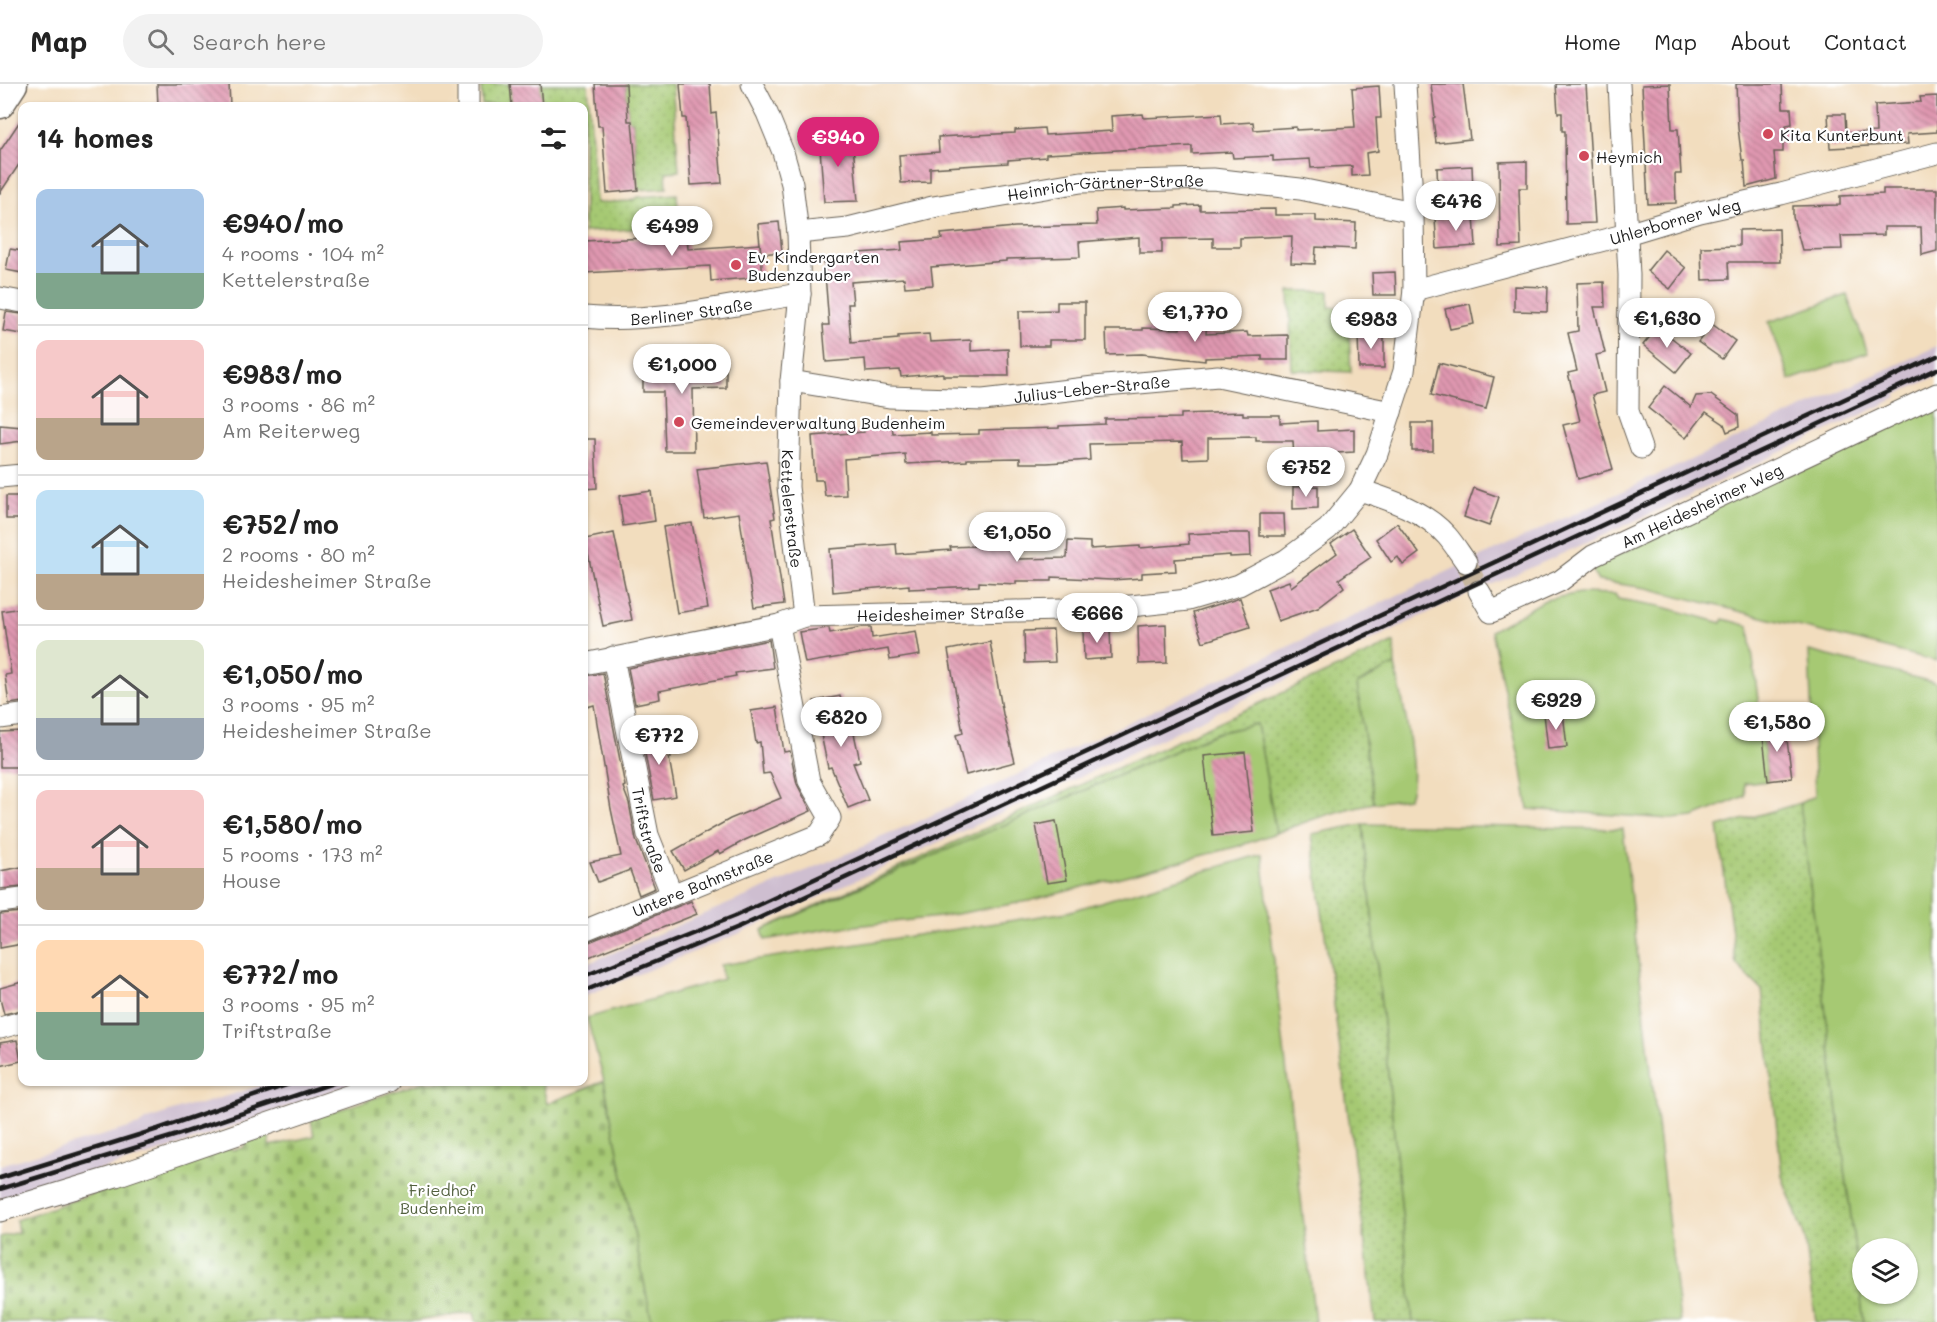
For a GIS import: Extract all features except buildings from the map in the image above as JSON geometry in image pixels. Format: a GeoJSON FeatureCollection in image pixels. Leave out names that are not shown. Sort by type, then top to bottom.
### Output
{"type":"FeatureCollection","features":[{"type":"Feature","properties":{"kind":"street"},"geometry":{"type":"LineString","coordinates":[[468,84],[468,102]]}},
{"type":"Feature","properties":{"kind":"street","name":"Kettelerstraße"},"geometry":{"type":"LineString","coordinates":[[752,84],[783,152],[792,184],[798,233],[800,294],[791,381],[788,487],[804,616]]}},
{"type":"Feature","properties":{"kind":"street","name":"Heidesheimer Straße"},"geometry":{"type":"LineString","coordinates":[[588,663],[779,625],[804,616],[1102,609],[1188,600],[1239,585],[1286,560],[1328,530],[1360,490],[1377,454],[1404,371],[1414,290],[1413,212],[1405,84]]}},
{"type":"Feature","properties":{"kind":"street"},"geometry":{"type":"LineString","coordinates":[[1619,84],[1627,234],[1628,411],[1641,448]]}},
{"type":"Feature","properties":{"kind":"street","name":"Uhlerborner Weg"},"geometry":{"type":"LineString","coordinates":[[1414,290],[1627,234],[1700,212],[1781,194],[1937,153]]}},
{"type":"Feature","properties":{"kind":"street","name":"Heinrich-Gärtner-Straße"},"geometry":{"type":"LineString","coordinates":[[798,233],[848,228],[933,207],[1105,180],[1213,179],[1300,189],[1413,212]]}},
{"type":"Feature","properties":{"kind":"street","name":"Berliner Straße"},"geometry":{"type":"LineString","coordinates":[[588,317],[605,319],[659,316],[800,294]]}},
{"type":"Feature","properties":{"kind":"street"},"geometry":{"type":"LineString","coordinates":[[0,298],[18,301]]}},
{"type":"Feature","properties":{"kind":"street","name":"Julius-Leber-Straße"},"geometry":{"type":"LineString","coordinates":[[791,381],[889,397],[983,400],[1218,376],[1391,412]]}},
{"type":"Feature","properties":{"kind":"street","name":"Am Heidesheimer Weg"},"geometry":{"type":"LineString","coordinates":[[1479,591],[1491,612],[1560,581],[1593,555],[1937,394]]}},
{"type":"Feature","properties":{"kind":"street"},"geometry":{"type":"LineString","coordinates":[[0,477],[18,475]]}},
{"type":"Feature","properties":{"kind":"street"},"geometry":{"type":"LineString","coordinates":[[1360,490],[1389,500],[1423,516],[1446,535],[1466,562]]}},
{"type":"Feature","properties":{"kind":"street","name":"Untere Bahnstraße"},"geometry":{"type":"LineString","coordinates":[[588,928],[819,834],[830,818],[809,781],[779,625]]}},
{"type":"Feature","properties":{"kind":"street","name":"Triftstraße"},"geometry":{"type":"LineString","coordinates":[[613,657],[648,835],[672,895]]}},
{"type":"Feature","properties":{"kind":"street"},"geometry":{"type":"LineString","coordinates":[[0,718],[18,716]]}},
{"type":"Feature","properties":{"kind":"street"},"geometry":{"type":"LineString","coordinates":[[0,902],[18,900]]}},
{"type":"Feature","properties":{"kind":"street"},"geometry":{"type":"LineString","coordinates":[[0,1028],[18,1023]]}},
{"type":"Feature","properties":{"kind":"street"},"geometry":{"type":"LineString","coordinates":[[0,1211],[116,1176],[377,1086]]}},
{"type":"Feature","properties":{"kind":"shaded area"},"geometry":{"type":"Polygon","coordinates":[[[1937,346],[1937,376],[1896,395],[1897,398],[1626,525],[1475,591],[743,932],[588,994],[588,963],[867,845],[879,837],[915,823],[1476,559],[1937,346]]]}},
{"type":"Feature","properties":{"kind":"shaded area"},"geometry":{"type":"Polygon","coordinates":[[[259,1086],[346,1086],[166,1150],[0,1201],[0,1165],[139,1125],[145,1120],[190,1105],[201,1104],[259,1086]]]}},
{"type":"Feature","properties":{"kind":"green space"},"geometry":{"type":"Polygon","coordinates":[[[481,84],[510,84],[512,102],[482,102],[481,84]]]}},
{"type":"Feature","properties":{"kind":"green space"},"geometry":{"type":"Polygon","coordinates":[[[540,84],[588,84],[596,203],[677,194],[679,226],[588,232],[588,102],[542,102],[540,84]]]}},
{"type":"Feature","properties":{"kind":"green space"},"geometry":{"type":"Polygon","coordinates":[[[626,84],[672,84],[679,171],[666,172],[667,188],[638,190],[633,121],[628,121],[626,84]]]}},
{"type":"Feature","properties":{"kind":"green space"},"geometry":{"type":"Polygon","coordinates":[[[1289,291],[1329,291],[1329,307],[1348,308],[1351,372],[1292,370],[1289,291]]]}},
{"type":"Feature","properties":{"kind":"green space"},"geometry":{"type":"Polygon","coordinates":[[[1847,295],[1868,353],[1790,380],[1769,322],[1847,295]]]}},
{"type":"Feature","properties":{"kind":"green space"},"geometry":{"type":"Polygon","coordinates":[[[1937,401],[1937,661],[1647,588],[1598,581],[1593,573],[1593,567],[1937,401]]]}},
{"type":"Feature","properties":{"kind":"green space"},"geometry":{"type":"Polygon","coordinates":[[[1580,593],[1615,594],[1618,599],[1660,606],[1722,623],[1723,619],[1749,626],[1768,781],[1744,784],[1745,796],[1694,817],[1671,819],[1528,809],[1522,770],[1491,631],[1545,600],[1580,593]]]}},
{"type":"Feature","properties":{"kind":"green space"},"geometry":{"type":"Polygon","coordinates":[[[1394,642],[1395,665],[1357,684],[1374,803],[1325,815],[1276,833],[1257,724],[1216,733],[762,930],[1394,642]]]}},
{"type":"Feature","properties":{"kind":"green space"},"geometry":{"type":"Polygon","coordinates":[[[1809,651],[1937,683],[1937,1322],[1864,1322],[1862,1304],[1918,1304],[1918,1238],[1854,1238],[1800,803],[1815,796],[1809,651]]]}},
{"type":"Feature","properties":{"kind":"green space"},"geometry":{"type":"Polygon","coordinates":[[[1395,665],[1409,734],[1413,773],[1412,788],[1408,798],[1374,803],[1357,684],[1395,665]]]}},
{"type":"Feature","properties":{"kind":"green space"},"geometry":{"type":"Polygon","coordinates":[[[1257,724],[1276,833],[1239,846],[1029,901],[939,917],[827,929],[765,940],[762,930],[1217,733],[1257,724]]]}},
{"type":"Feature","properties":{"kind":"green space"},"geometry":{"type":"Polygon","coordinates":[[[1800,803],[1854,1238],[1852,1304],[1862,1304],[1864,1322],[1816,1322],[1805,1238],[1782,1176],[1762,990],[1736,964],[1718,827],[1800,803]]]}},
{"type":"Feature","properties":{"kind":"green space"},"geometry":{"type":"Polygon","coordinates":[[[1363,824],[1413,1322],[1375,1322],[1312,834],[1363,824]]]}},
{"type":"Feature","properties":{"kind":"green space"},"geometry":{"type":"Polygon","coordinates":[[[1363,824],[1623,829],[1680,1322],[1413,1322],[1363,824]]]}},
{"type":"Feature","properties":{"kind":"green space"},"geometry":{"type":"Polygon","coordinates":[[[1262,854],[1315,1322],[652,1322],[604,1081],[588,1018],[723,979],[720,965],[1067,912],[1262,854]]]}},
{"type":"Feature","properties":{"kind":"green space","name":"Friedhof Budenheim"},"geometry":{"type":"Polygon","coordinates":[[[604,1081],[652,1322],[476,1322],[474,1312],[409,1322],[0,1322],[0,1237],[18,1232],[16,1220],[226,1148],[234,1150],[243,1148],[249,1140],[269,1133],[270,1146],[314,1136],[311,1119],[411,1086],[543,1086],[547,1104],[604,1081]]]}},
{"type":"Feature","properties":{"kind":"tunnel"},"geometry":{"type":"LineString","coordinates":[[1466,562],[1479,591]]}},
{"type":"Feature","properties":{"kind":"railway"},"geometry":{"type":"LineString","coordinates":[[588,974],[735,916],[1937,356]]}},
{"type":"Feature","properties":{"kind":"railway"},"geometry":{"type":"LineString","coordinates":[[588,989],[740,927],[1937,369]]}},
{"type":"Feature","properties":{"kind":"railway"},"geometry":{"type":"LineString","coordinates":[[0,1178],[158,1129],[283,1086]]}},
{"type":"Feature","properties":{"kind":"railway"},"geometry":{"type":"LineString","coordinates":[[0,1189],[177,1135],[324,1086]]}},
{"type":"Feature","properties":{"kind":"place","name":"Kita Kunterbunt"},"geometry":{"type":"Point","coordinates":[1768,134]}},
{"type":"Feature","properties":{"kind":"place","name":"Heymich"},"geometry":{"type":"Point","coordinates":[1584,156]}},
{"type":"Feature","properties":{"kind":"place","name":"Ev. Kindergarten Budenzauber"},"geometry":{"type":"Point","coordinates":[736,265]}},
{"type":"Feature","properties":{"kind":"place","name":"Gemeindeverwaltung Budenheim"},"geometry":{"type":"Point","coordinates":[679,422]}}]}
